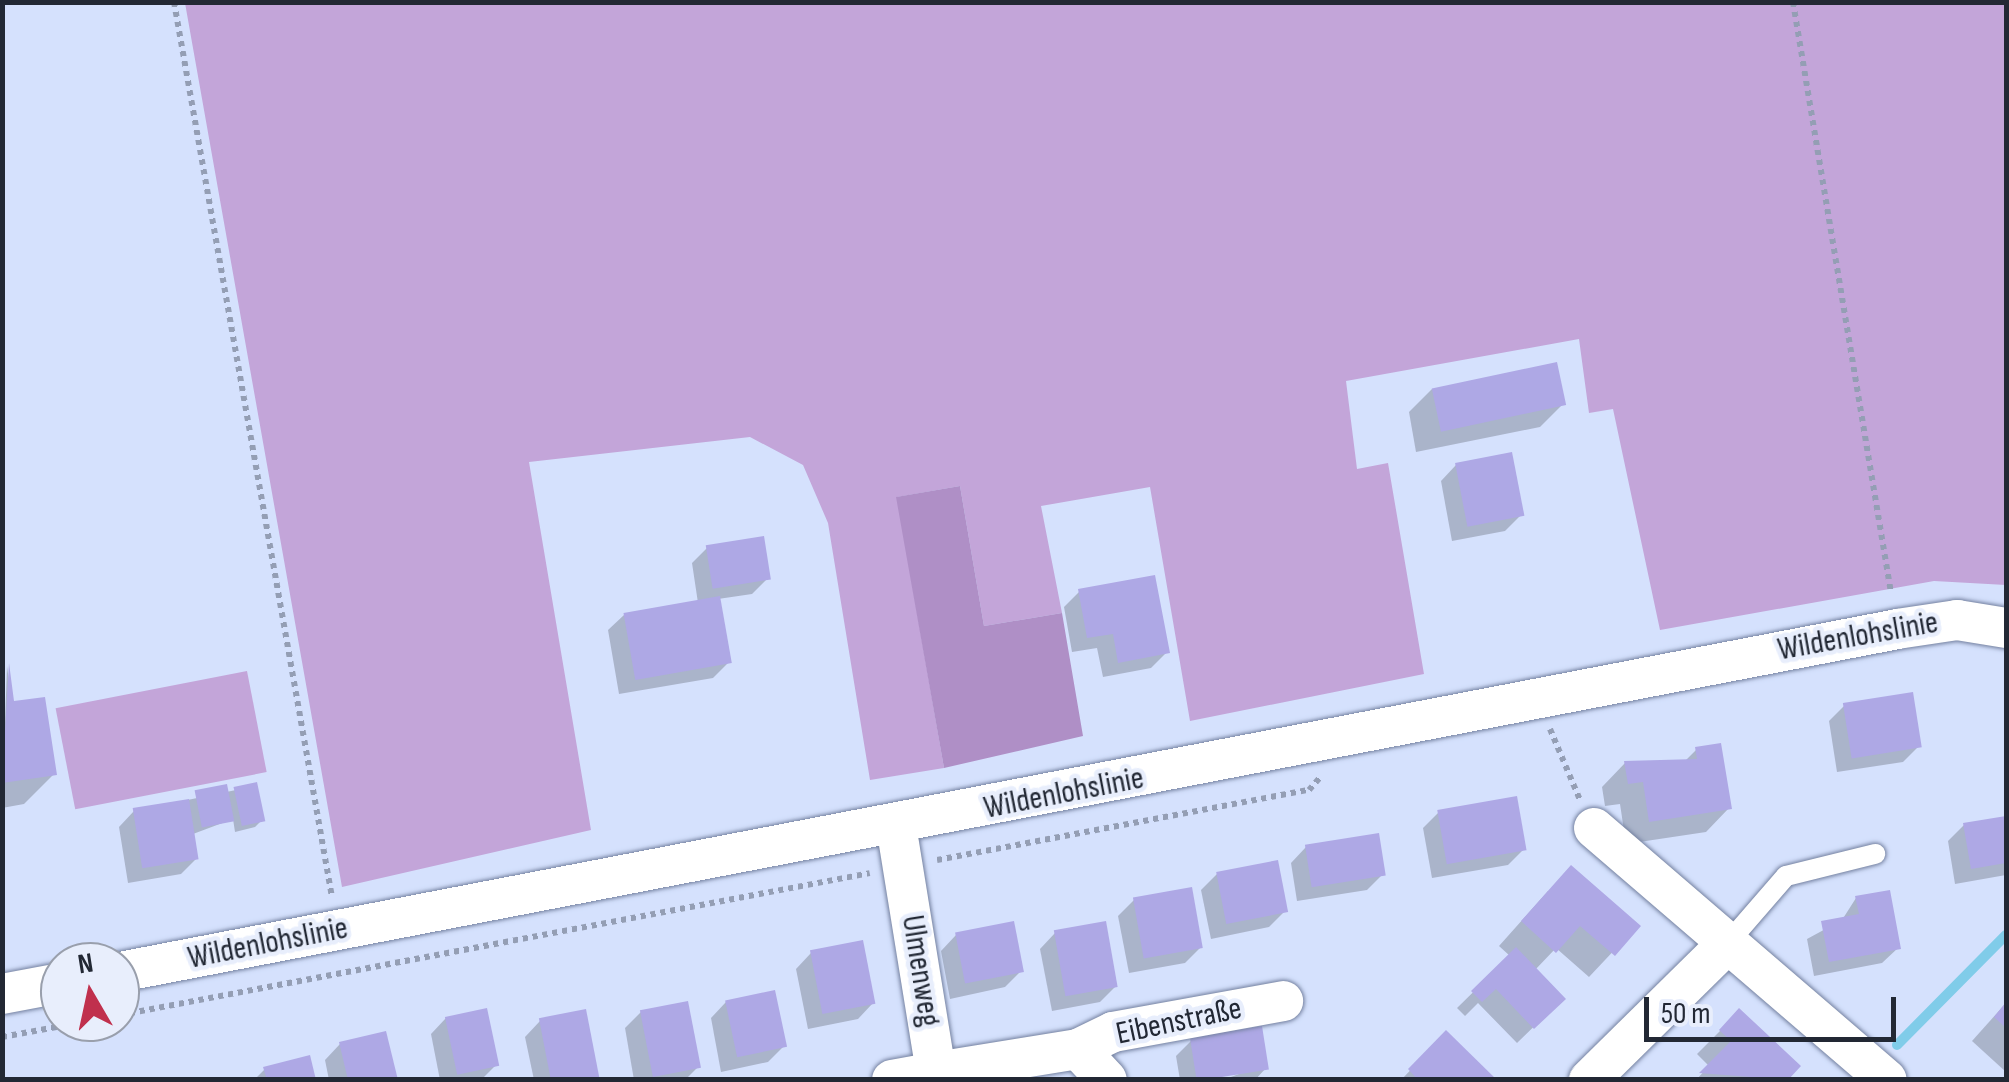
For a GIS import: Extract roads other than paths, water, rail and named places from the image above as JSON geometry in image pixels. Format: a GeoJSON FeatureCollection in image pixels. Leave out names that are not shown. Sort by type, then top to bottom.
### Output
{"type":"FeatureCollection","features":[{"type":"Feature","properties":{"kind":"street","name":"Wildenlohslinie"},"geometry":{"type":"LineString","coordinates":[[140,968],[896,826],[1896,628],[1957,620],[2006,628]]}},
{"type":"Feature","properties":{"kind":"street","name":"Ulmenweg"},"geometry":{"type":"LineString","coordinates":[[892,1080],[936,1072],[896,826]]}},
{"type":"Feature","properties":{"kind":"street"},"geometry":{"type":"LineString","coordinates":[[1594,828],[1888,1080]]}},
{"type":"Feature","properties":{"kind":"street"},"geometry":{"type":"LineString","coordinates":[[1590,1080],[1727,944]]}},
{"type":"Feature","properties":{"kind":"street"},"geometry":{"type":"LineString","coordinates":[[2,994],[40,987]]}},
{"type":"Feature","properties":{"kind":"street","name":"Eibenstraße"},"geometry":{"type":"LineString","coordinates":[[936,1072],[1078,1049],[1113,1032],[1284,1001]]}},
{"type":"Feature","properties":{"kind":"street","name":"Eibenstraße"},"geometry":{"type":"LineString","coordinates":[[1078,1049],[1107,1080]]}},
{"type":"Feature","properties":{"kind":"lane"},"geometry":{"type":"LineString","coordinates":[[1727,944],[1786,876],[1875,854]]}},
{"type":"Feature","properties":{"kind":"waterway"},"geometry":{"type":"LineString","coordinates":[[1897,1045],[2006,935]]}}]}
